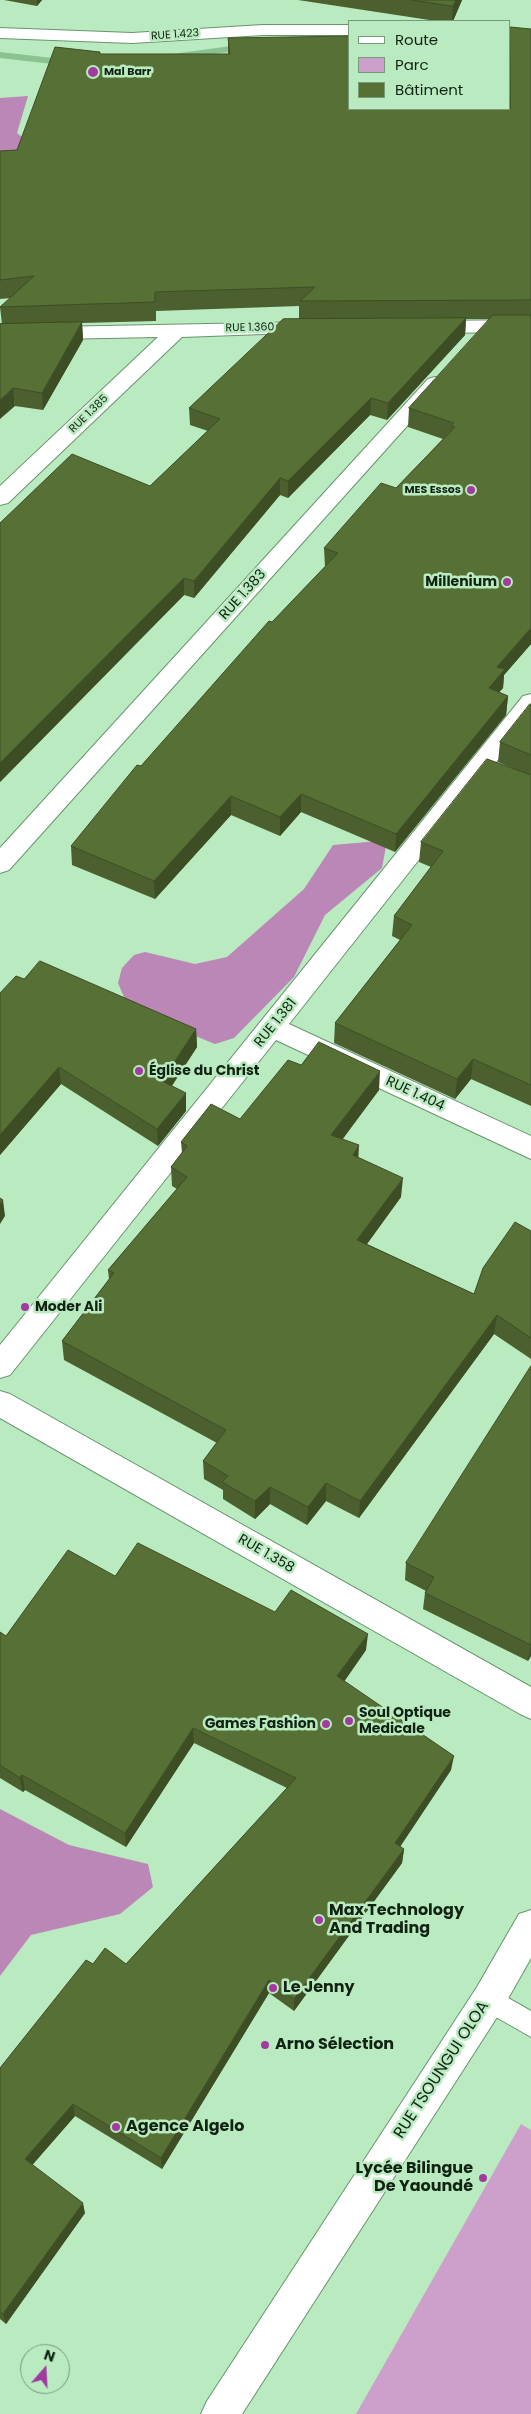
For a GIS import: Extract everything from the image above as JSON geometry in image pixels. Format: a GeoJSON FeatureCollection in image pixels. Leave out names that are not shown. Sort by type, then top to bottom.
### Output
{"type":"FeatureCollection","features":[{"type":"Feature","properties":{"kind":"street","name":"RUE 1.423"},"geometry":{"type":"LineString","coordinates":[[0,33],[132,38],[263,30],[348,30]]}},
{"type":"Feature","properties":{"kind":"street"},"geometry":{"type":"LineString","coordinates":[[466,348],[486,326]]}},
{"type":"Feature","properties":{"kind":"street"},"geometry":{"type":"LineString","coordinates":[[407,327],[531,326]]}},
{"type":"Feature","properties":{"kind":"street","name":"RUE 1.360"},"geometry":{"type":"LineString","coordinates":[[0,334],[178,329],[327,328]]}},
{"type":"Feature","properties":{"kind":"street","name":"RUE 1.385"},"geometry":{"type":"LineString","coordinates":[[0,498],[178,329]]}},
{"type":"Feature","properties":{"kind":"street","name":"RUE 1.383"},"geometry":{"type":"LineString","coordinates":[[0,864],[446,370]]}},
{"type":"Feature","properties":{"kind":"street","name":"RUE 1.381"},"geometry":{"type":"LineString","coordinates":[[0,1366],[272,1027],[489,769],[531,702]]}},
{"type":"Feature","properties":{"kind":"street","name":"RUE 1.404"},"geometry":{"type":"LineString","coordinates":[[272,1027],[531,1148]]}},
{"type":"Feature","properties":{"kind":"street","name":"RUE 1.358"},"geometry":{"type":"LineString","coordinates":[[0,1403],[531,1704]]}},
{"type":"Feature","properties":{"kind":"street","name":"RUE TSOUNGUI OLOA"},"geometry":{"type":"LineString","coordinates":[[220,2414],[489,1999],[531,1926]]}},
{"type":"Feature","properties":{"kind":"lane"},"geometry":{"type":"LineString","coordinates":[[489,1999],[531,2025]]}},
{"type":"Feature","properties":{"kind":"green space"},"geometry":{"type":"Polygon","coordinates":[[[521,2124],[531,2130],[531,2414],[356,2414],[521,2124]]]}},
{"type":"Feature","properties":{"kind":"shaded area"},"geometry":{"type":"Polygon","coordinates":[[[28,96],[17,133],[32,145],[0,157],[0,98],[28,96]]]}},
{"type":"Feature","properties":{"kind":"shaded area"},"geometry":{"type":"Polygon","coordinates":[[[379,841],[386,846],[382,868],[325,915],[294,977],[234,1038],[215,1044],[129,1009],[118,983],[122,968],[134,955],[145,952],[195,964],[227,957],[304,889],[333,845],[379,841]]]}},
{"type":"Feature","properties":{"kind":"shaded area"},"geometry":{"type":"Polygon","coordinates":[[[0,1809],[69,1845],[148,1864],[153,1887],[120,1914],[31,1935],[0,1976],[0,1809]]]}},
{"type":"Feature","properties":{"kind":"building"},"geometry":{"type":"Polygon","coordinates":[[[412,0],[456,0],[453,6],[412,0]]]}},
{"type":"Feature","properties":{"kind":"building"},"geometry":{"type":"Polygon","coordinates":[[[511,27],[531,29],[531,300],[300,301],[315,287],[155,292],[155,302],[0,307],[34,276],[0,280],[0,151],[17,150],[55,47],[100,52],[100,54],[230,54],[228,38],[348,36],[348,110],[511,110],[511,27]]]}},
{"type":"Feature","properties":{"kind":"building"},"geometry":{"type":"Polygon","coordinates":[[[493,315],[531,315],[531,628],[497,667],[505,669],[489,688],[508,696],[396,834],[301,794],[280,817],[231,796],[154,881],[71,846],[137,765],[141,766],[269,621],[272,622],[338,553],[324,548],[381,483],[396,488],[455,427],[451,426],[454,423],[409,408],[493,315]]]}},
{"type":"Feature","properties":{"kind":"building"},"geometry":{"type":"Polygon","coordinates":[[[466,318],[388,403],[371,398],[288,481],[280,478],[194,581],[184,578],[0,763],[0,523],[72,454],[150,486],[220,419],[189,408],[283,319],[466,318]]]}},
{"type":"Feature","properties":{"kind":"building"},"geometry":{"type":"Polygon","coordinates":[[[82,322],[42,393],[13,388],[0,400],[0,324],[82,322]]]}},
{"type":"Feature","properties":{"kind":"building"},"geometry":{"type":"Polygon","coordinates":[[[531,704],[531,755],[500,742],[531,704]]]}},
{"type":"Feature","properties":{"kind":"building"},"geometry":{"type":"Polygon","coordinates":[[[487,759],[531,775],[531,1085],[473,1059],[457,1079],[335,1023],[412,925],[394,916],[443,851],[421,842],[487,759]]]}},
{"type":"Feature","properties":{"kind":"building"},"geometry":{"type":"Polygon","coordinates":[[[40,961],[196,1029],[162,1081],[186,1093],[157,1129],[59,1067],[0,1135],[0,993],[16,976],[24,979],[40,961]]]}},
{"type":"Feature","properties":{"kind":"building"},"geometry":{"type":"Polygon","coordinates":[[[319,1042],[380,1071],[331,1135],[359,1145],[353,1155],[403,1178],[357,1240],[474,1294],[483,1268],[515,1222],[531,1231],[531,1338],[497,1315],[360,1501],[326,1483],[308,1507],[270,1487],[255,1501],[222,1482],[228,1476],[203,1461],[226,1430],[62,1341],[114,1273],[108,1270],[187,1177],[171,1167],[187,1146],[181,1142],[211,1104],[240,1119],[288,1060],[301,1065],[319,1042]]]}},
{"type":"Feature","properties":{"kind":"building"},"geometry":{"type":"Polygon","coordinates":[[[531,1366],[531,1645],[425,1593],[434,1577],[406,1563],[531,1366]]]}},
{"type":"Feature","properties":{"kind":"building"},"geometry":{"type":"Polygon","coordinates":[[[138,1543],[275,1612],[291,1590],[368,1634],[337,1676],[454,1756],[395,1843],[404,1849],[294,1999],[269,1980],[161,2158],[73,2104],[25,2159],[83,2203],[3,2314],[0,2312],[0,2068],[86,1960],[93,1964],[105,1948],[126,1964],[296,1778],[193,1728],[125,1833],[22,1775],[20,1778],[0,1765],[0,1632],[6,1636],[68,1550],[115,1576],[138,1543]]]}},
{"type":"Feature","properties":{"kind":"waterway"},"geometry":{"type":"LineString","coordinates":[[172,57],[246,47]]}},
{"type":"Feature","properties":{"kind":"waterway"},"geometry":{"type":"LineString","coordinates":[[0,55],[70,63]]}},
{"type":"Feature","properties":{"kind":"place","name":"Mal Barr"},"geometry":{"type":"Point","coordinates":[93,72]}},
{"type":"Feature","properties":{"kind":"place","name":"MES Essos"},"geometry":{"type":"Point","coordinates":[471,490]}},
{"type":"Feature","properties":{"kind":"place","name":"Millenium"},"geometry":{"type":"Point","coordinates":[507,582]}},
{"type":"Feature","properties":{"kind":"place","name":"Église du Christ"},"geometry":{"type":"Point","coordinates":[139,1071]}},
{"type":"Feature","properties":{"kind":"place","name":"Moder Ali"},"geometry":{"type":"Point","coordinates":[25,1307]}},
{"type":"Feature","properties":{"kind":"place","name":"Soul Optique Medicale"},"geometry":{"type":"Point","coordinates":[349,1721]}},
{"type":"Feature","properties":{"kind":"place","name":"Games Fashion"},"geometry":{"type":"Point","coordinates":[326,1724]}},
{"type":"Feature","properties":{"kind":"place","name":"Max Technology And Trading"},"geometry":{"type":"Point","coordinates":[319,1920]}},
{"type":"Feature","properties":{"kind":"place","name":"Le Jenny"},"geometry":{"type":"Point","coordinates":[273,1988]}},
{"type":"Feature","properties":{"kind":"place","name":"Arno Sélection"},"geometry":{"type":"Point","coordinates":[265,2045]}},
{"type":"Feature","properties":{"kind":"place","name":"Agence Algelo"},"geometry":{"type":"Point","coordinates":[116,2127]}},
{"type":"Feature","properties":{"kind":"place","name":"Lycée Bilingue De Yaoundé"},"geometry":{"type":"Point","coordinates":[483,2178]}}]}
